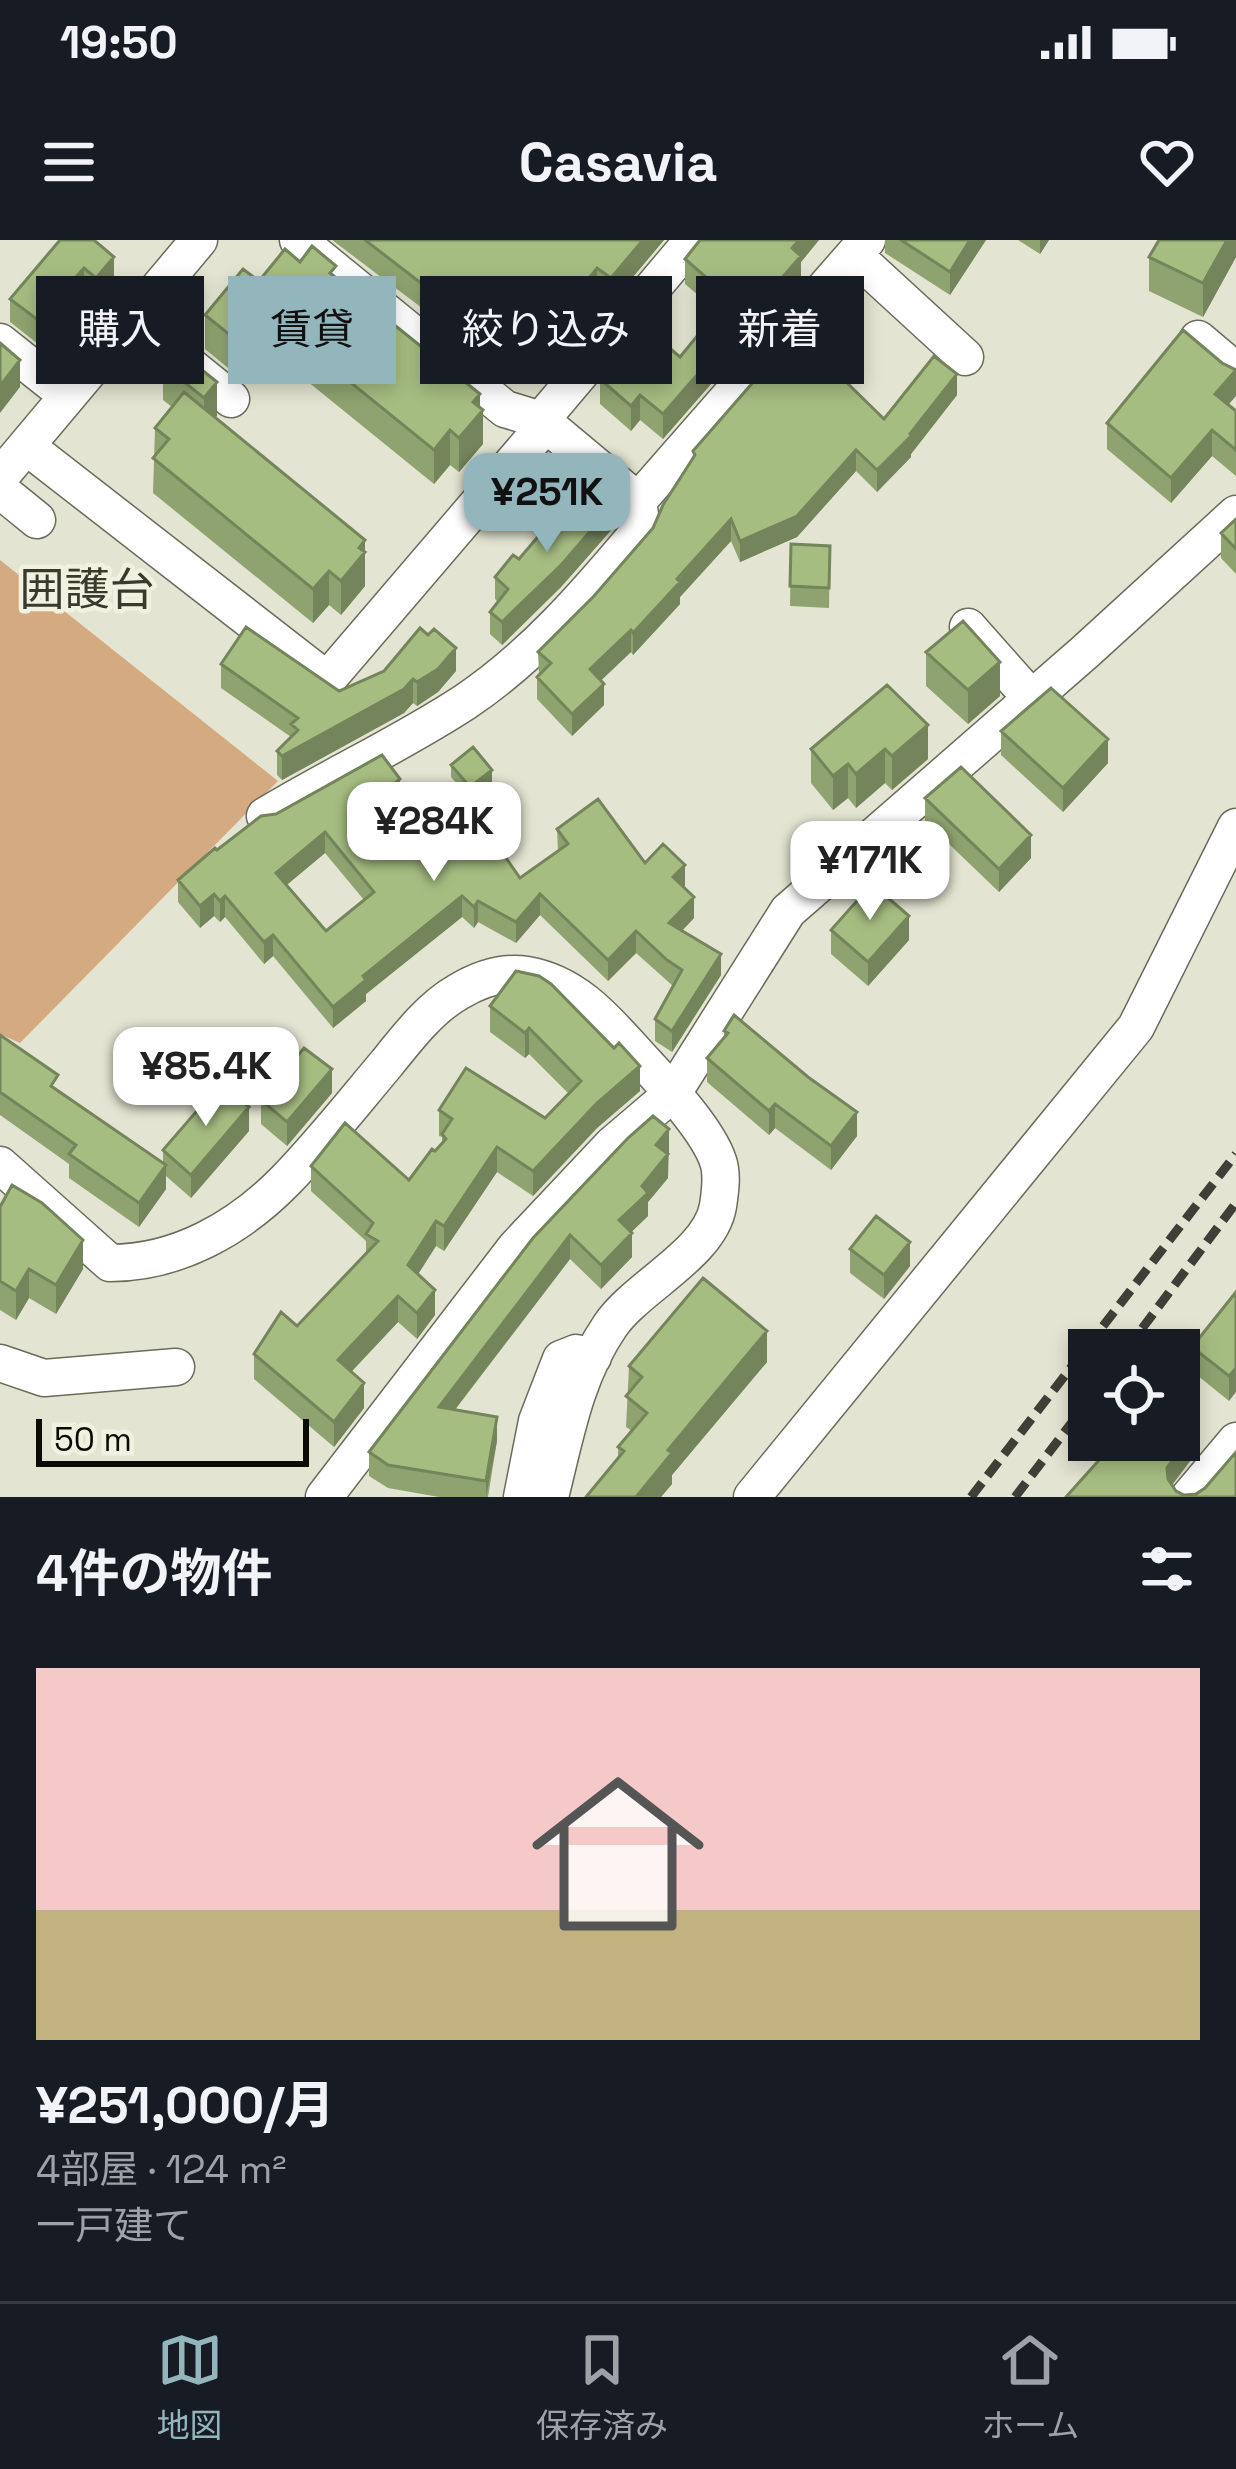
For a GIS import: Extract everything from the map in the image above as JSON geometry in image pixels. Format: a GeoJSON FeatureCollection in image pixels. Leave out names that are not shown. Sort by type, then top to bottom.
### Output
{"type":"FeatureCollection","features":[{"type":"Feature","properties":{"kind":"street"},"geometry":{"type":"LineString","coordinates":[[168,276],[199,240]]}},
{"type":"Feature","properties":{"kind":"street"},"geometry":{"type":"LineString","coordinates":[[265,816],[422,730],[512,667],[580,603],[636,535],[641,522],[638,501],[543,422],[505,409],[298,240]]}},
{"type":"Feature","properties":{"kind":"street"},"geometry":{"type":"LineString","coordinates":[[26,446],[327,680],[693,240]]}},
{"type":"Feature","properties":{"kind":"street"},"geometry":{"type":"LineString","coordinates":[[638,501],[861,248],[964,357]]}},
{"type":"Feature","properties":{"kind":"street"},"geometry":{"type":"LineString","coordinates":[[1198,339],[1236,370]]}},
{"type":"Feature","properties":{"kind":"street"},"geometry":{"type":"LineString","coordinates":[[0,342],[68,397]]}},
{"type":"Feature","properties":{"kind":"street"},"geometry":{"type":"LineString","coordinates":[[204,377],[231,399]]}},
{"type":"Feature","properties":{"kind":"street"},"geometry":{"type":"LineString","coordinates":[[0,477],[79,384]]}},
{"type":"Feature","properties":{"kind":"street"},"geometry":{"type":"LineString","coordinates":[[0,490],[37,520]]}},
{"type":"Feature","properties":{"kind":"street"},"geometry":{"type":"LineString","coordinates":[[324,1497],[516,1247],[612,1145],[673,1093],[788,911],[1236,514]]}},
{"type":"Feature","properties":{"kind":"street"},"geometry":{"type":"LineString","coordinates":[[966,624],[1032,699]]}},
{"type":"Feature","properties":{"kind":"street"},"geometry":{"type":"LineString","coordinates":[[752,1497],[1136,1028],[1236,827]]}},
{"type":"Feature","properties":{"kind":"street"},"geometry":{"type":"LineString","coordinates":[[0,1165],[110,1263],[142,1263],[198,1245],[225,1230],[284,1182],[410,1035],[454,994],[490,976],[526,974],[589,1002],[673,1093],[717,1159],[721,1179],[717,1213],[700,1241],[612,1322],[592,1357],[575,1396],[550,1497]]}},
{"type":"Feature","properties":{"kind":"street"},"geometry":{"type":"LineString","coordinates":[[522,1497],[537,1421],[561,1359],[576,1353],[592,1357]]}},
{"type":"Feature","properties":{"kind":"street"},"geometry":{"type":"LineString","coordinates":[[0,1363],[44,1378],[176,1367]]}},
{"type":"Feature","properties":{"kind":"street"},"geometry":{"type":"LineString","coordinates":[[1190,1497],[1236,1441]]}},
{"type":"Feature","properties":{"kind":"shaded area"},"geometry":{"type":"Polygon","coordinates":[[[0,560],[278,781],[20,1043],[0,1034],[0,560]]]}},
{"type":"Feature","properties":{"kind":"building"},"geometry":{"type":"Polygon","coordinates":[[[60,240],[94,240],[114,257],[98,276],[84,268],[77,276],[36,276],[36,318],[10,299],[60,240]]]}},
{"type":"Feature","properties":{"kind":"building"},"geometry":{"type":"Polygon","coordinates":[[[365,240],[643,240],[613,276],[597,268],[591,276],[420,276],[420,282],[365,240]]]}},
{"type":"Feature","properties":{"kind":"building"},"geometry":{"type":"Polygon","coordinates":[[[700,240],[799,240],[792,248],[801,256],[784,276],[705,276],[685,259],[700,240]]]}},
{"type":"Feature","properties":{"kind":"building"},"geometry":{"type":"Polygon","coordinates":[[[901,240],[970,240],[950,272],[901,240]]]}},
{"type":"Feature","properties":{"kind":"building"},"geometry":{"type":"Polygon","coordinates":[[[1159,240],[1227,240],[1203,283],[1149,257],[1159,240]]]}},
{"type":"Feature","properties":{"kind":"building"},"geometry":{"type":"Polygon","coordinates":[[[312,246],[336,266],[330,273],[334,276],[263,276],[285,249],[300,262],[312,246]]]}},
{"type":"Feature","properties":{"kind":"building"},"geometry":{"type":"Polygon","coordinates":[[[228,287],[228,333],[205,315],[228,287]]]}},
{"type":"Feature","properties":{"kind":"building"},"geometry":{"type":"Polygon","coordinates":[[[396,326],[420,346],[420,384],[468,384],[480,394],[473,402],[483,410],[459,438],[450,430],[434,450],[353,384],[396,384],[396,326]]]}},
{"type":"Feature","properties":{"kind":"building"},"geometry":{"type":"Polygon","coordinates":[[[1183,330],[1236,370],[1215,394],[1236,411],[1236,450],[1212,430],[1171,478],[1107,423],[1183,330]]]}},
{"type":"Feature","properties":{"kind":"building"},"geometry":{"type":"Polygon","coordinates":[[[696,337],[696,376],[663,414],[640,395],[631,406],[606,384],[672,384],[672,350],[680,357],[696,337]]]}},
{"type":"Feature","properties":{"kind":"building"},"geometry":{"type":"Polygon","coordinates":[[[0,343],[20,360],[0,386],[0,343]]]}},
{"type":"Feature","properties":{"kind":"building"},"geometry":{"type":"Polygon","coordinates":[[[934,356],[957,374],[911,436],[877,470],[856,450],[797,516],[740,541],[731,519],[633,633],[631,630],[590,669],[604,684],[572,714],[537,677],[551,663],[538,652],[653,528],[695,455],[693,451],[751,384],[848,384],[884,419],[934,356]]]}},
{"type":"Feature","properties":{"kind":"building"},"geometry":{"type":"Polygon","coordinates":[[[204,372],[217,382],[204,398],[187,384],[204,384],[204,372]]]}},
{"type":"Feature","properties":{"kind":"building"},"geometry":{"type":"Polygon","coordinates":[[[184,392],[365,540],[359,548],[365,552],[341,581],[329,571],[313,589],[153,458],[169,439],[155,428],[184,392]]]}},
{"type":"Feature","properties":{"kind":"building"},"geometry":{"type":"Polygon","coordinates":[[[591,488],[613,505],[502,622],[490,612],[508,589],[495,577],[542,532],[551,540],[591,488]]]}},
{"type":"Feature","properties":{"kind":"building"},"geometry":{"type":"Polygon","coordinates":[[[1236,519],[1236,549],[1221,533],[1236,519]]]}},
{"type":"Feature","properties":{"kind":"building"},"geometry":{"type":"Polygon","coordinates":[[[791,544],[830,546],[829,588],[790,586],[791,544]]]}},
{"type":"Feature","properties":{"kind":"building"},"geometry":{"type":"Polygon","coordinates":[[[963,621],[1000,662],[968,690],[926,652],[963,621]]]}},
{"type":"Feature","properties":{"kind":"building"},"geometry":{"type":"Polygon","coordinates":[[[246,627],[339,691],[384,671],[420,628],[428,635],[434,629],[456,648],[438,669],[282,756],[277,751],[298,730],[291,724],[298,718],[221,664],[246,627]]]}},
{"type":"Feature","properties":{"kind":"building"},"geometry":{"type":"Polygon","coordinates":[[[887,685],[928,725],[892,756],[885,749],[856,774],[848,764],[833,776],[811,749],[887,685]]]}},
{"type":"Feature","properties":{"kind":"building"},"geometry":{"type":"Polygon","coordinates":[[[1051,688],[1108,739],[1063,788],[1001,731],[1051,688]]]}},
{"type":"Feature","properties":{"kind":"building"},"geometry":{"type":"Polygon","coordinates":[[[473,747],[492,770],[470,787],[451,765],[473,747]]]}},
{"type":"Feature","properties":{"kind":"building"},"geometry":{"type":"Polygon","coordinates":[[[382,755],[400,779],[386,790],[427,839],[471,808],[520,878],[568,844],[557,829],[598,799],[645,863],[663,844],[685,865],[673,877],[694,897],[669,923],[721,954],[672,1031],[655,1019],[682,970],[636,931],[608,960],[540,894],[516,922],[478,901],[474,907],[462,896],[363,976],[366,980],[333,1007],[273,935],[264,942],[225,896],[220,901],[214,894],[200,906],[178,880],[261,816],[276,814],[382,755]],[[325,832],[276,873],[326,931],[374,892],[325,832]]]}},
{"type":"Feature","properties":{"kind":"building"},"geometry":{"type":"Polygon","coordinates":[[[961,767],[1031,835],[999,869],[925,798],[961,767]]]}},
{"type":"Feature","properties":{"kind":"building"},"geometry":{"type":"Polygon","coordinates":[[[872,884],[909,916],[868,962],[831,930],[872,884]]]}},
{"type":"Feature","properties":{"kind":"building"},"geometry":{"type":"Polygon","coordinates":[[[516,971],[551,984],[614,1048],[619,1043],[640,1066],[597,1103],[533,1171],[497,1147],[444,1226],[436,1221],[408,1265],[435,1290],[417,1313],[398,1296],[338,1360],[364,1383],[334,1422],[254,1354],[281,1312],[297,1326],[378,1241],[366,1234],[373,1223],[311,1166],[345,1123],[409,1180],[432,1149],[446,1139],[442,1134],[452,1119],[439,1110],[466,1068],[545,1118],[581,1081],[529,1028],[525,1033],[490,1006],[516,971]]]}},
{"type":"Feature","properties":{"kind":"building"},"geometry":{"type":"Polygon","coordinates":[[[734,1015],[857,1112],[831,1146],[775,1104],[769,1111],[707,1058],[728,1033],[724,1031],[734,1015]]]}},
{"type":"Feature","properties":{"kind":"building"},"geometry":{"type":"Polygon","coordinates":[[[0,1035],[58,1075],[51,1086],[166,1165],[139,1203],[69,1154],[76,1145],[0,1092],[0,1035]]]}},
{"type":"Feature","properties":{"kind":"building"},"geometry":{"type":"Polygon","coordinates":[[[304,1048],[332,1069],[287,1122],[261,1100],[304,1048]]]}},
{"type":"Feature","properties":{"kind":"building"},"geometry":{"type":"Polygon","coordinates":[[[221,1083],[249,1107],[191,1175],[163,1150],[221,1083]]]}},
{"type":"Feature","properties":{"kind":"building"},"geometry":{"type":"Polygon","coordinates":[[[653,1116],[669,1129],[656,1145],[668,1154],[642,1186],[648,1193],[619,1220],[632,1233],[601,1265],[570,1235],[439,1407],[497,1417],[486,1481],[388,1465],[369,1452],[533,1238],[653,1116]]]}},
{"type":"Feature","properties":{"kind":"building"},"geometry":{"type":"Polygon","coordinates":[[[12,1185],[42,1203],[83,1240],[56,1285],[29,1269],[16,1291],[0,1281],[0,1207],[12,1185]]]}},
{"type":"Feature","properties":{"kind":"building"},"geometry":{"type":"Polygon","coordinates":[[[876,1216],[910,1242],[884,1275],[850,1249],[876,1216]]]}},
{"type":"Feature","properties":{"kind":"building"},"geometry":{"type":"Polygon","coordinates":[[[703,1278],[767,1331],[668,1450],[672,1453],[636,1497],[586,1497],[624,1451],[618,1447],[647,1413],[626,1396],[642,1377],[629,1366],[703,1278]]]}},
{"type":"Feature","properties":{"kind":"building"},"geometry":{"type":"Polygon","coordinates":[[[1236,1292],[1236,1368],[1229,1376],[1200,1353],[1200,1337],[1236,1292]]]}},
{"type":"Feature","properties":{"kind":"building"},"geometry":{"type":"Polygon","coordinates":[[[1236,1452],[1236,1497],[1066,1497],[1098,1461],[1172,1461],[1168,1479],[1176,1491],[1196,1494],[1236,1452]]]}},
{"type":"Feature","properties":{"kind":"railway"},"geometry":{"type":"LineString","coordinates":[[971,1497],[1236,1154]]}},
{"type":"Feature","properties":{"kind":"railway"},"geometry":{"type":"LineString","coordinates":[[1142,1329],[1236,1203]]}},
{"type":"Feature","properties":{"kind":"railway"},"geometry":{"type":"LineString","coordinates":[[1015,1497],[1068,1428]]}},
{"type":"Feature","properties":{"kind":"district","name":"囲護台"},"geometry":{"type":"Point","coordinates":[87,589]}}]}
